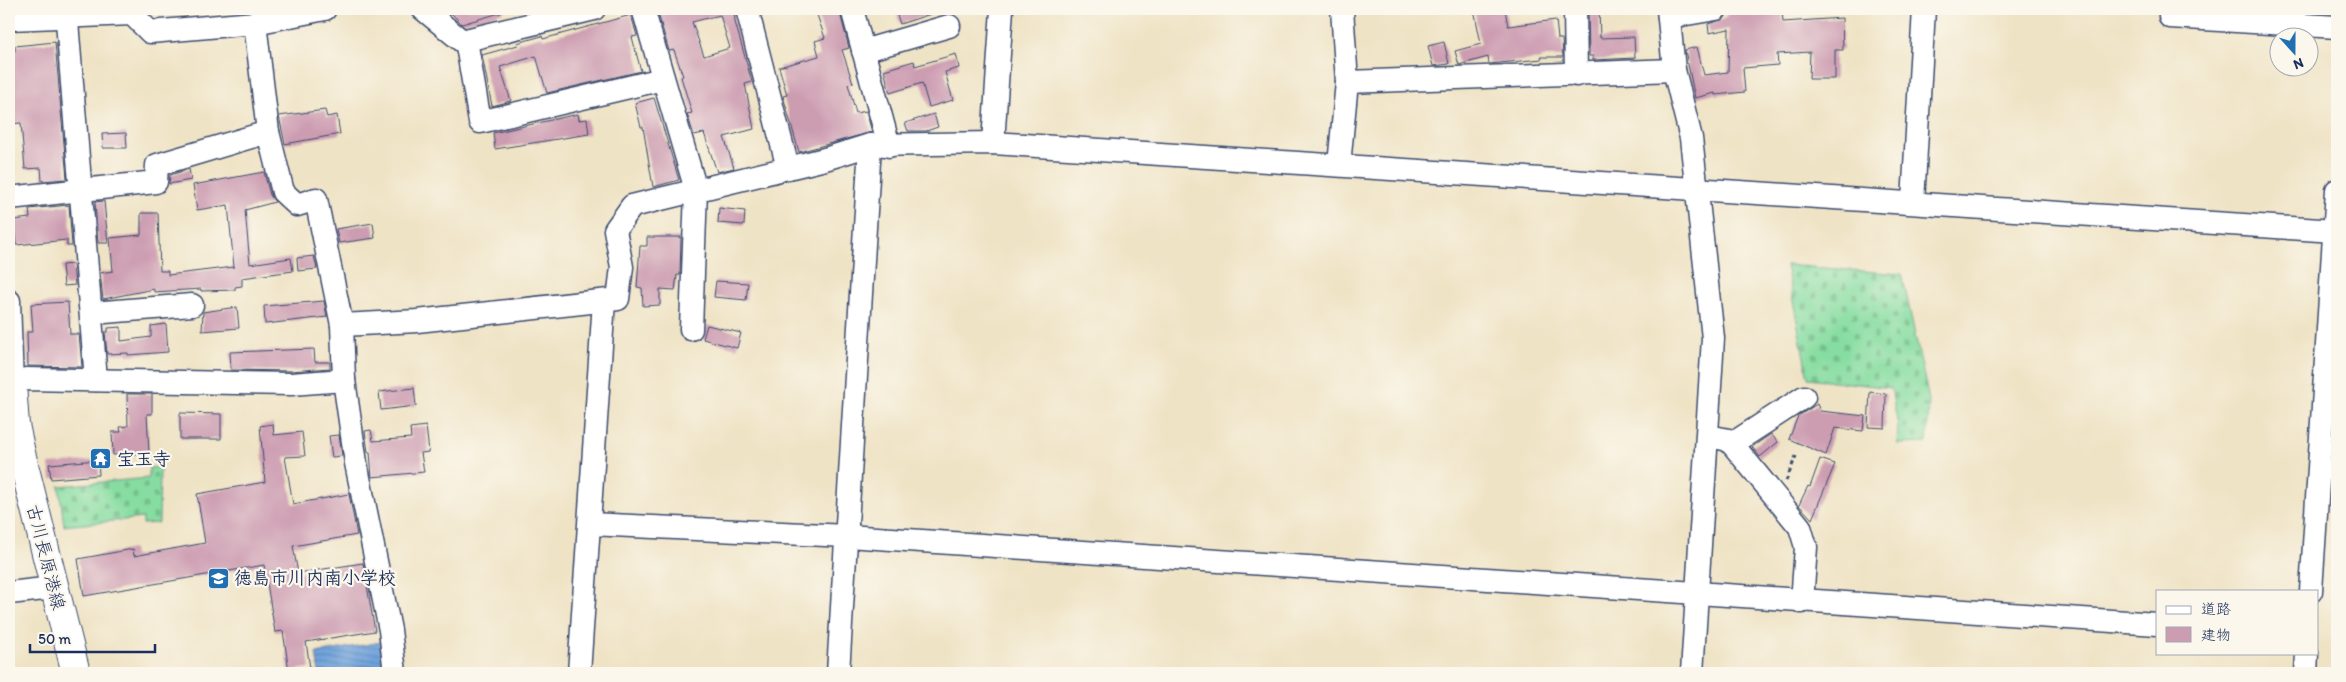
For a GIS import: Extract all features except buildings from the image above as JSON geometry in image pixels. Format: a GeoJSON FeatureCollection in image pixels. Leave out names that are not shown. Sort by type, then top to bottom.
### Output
{"type":"FeatureCollection","features":[{"type":"Feature","properties":{"kind":"main road","name":"古川長原港線"},"geometry":{"type":"LineString","coordinates":[[11,385],[20,453],[76,673]]}},
{"type":"Feature","properties":{"kind":"street"},"geometry":{"type":"LineString","coordinates":[[9,19],[67,13],[132,12],[150,32],[255,23],[325,9]]}},
{"type":"Feature","properties":{"kind":"street"},"geometry":{"type":"LineString","coordinates":[[423,9],[462,41],[594,9]]}},
{"type":"Feature","properties":{"kind":"street"},"geometry":{"type":"LineString","coordinates":[[643,9],[696,190],[691,329]]}},
{"type":"Feature","properties":{"kind":"street"},"geometry":{"type":"LineString","coordinates":[[747,9],[788,168]]}},
{"type":"Feature","properties":{"kind":"street"},"geometry":{"type":"LineString","coordinates":[[838,673],[847,536],[880,146],[863,51],[852,9]]}},
{"type":"Feature","properties":{"kind":"street"},"geometry":{"type":"LineString","coordinates":[[994,143],[1002,9]]}},
{"type":"Feature","properties":{"kind":"street"},"geometry":{"type":"LineString","coordinates":[[1339,164],[1347,82],[1342,9]]}},
{"type":"Feature","properties":{"kind":"street"},"geometry":{"type":"LineString","coordinates":[[1575,9],[1576,74]]}},
{"type":"Feature","properties":{"kind":"street"},"geometry":{"type":"LineString","coordinates":[[1692,673],[1713,338],[1691,138],[1674,70],[1668,13],[1716,9]]}},
{"type":"Feature","properties":{"kind":"street"},"geometry":{"type":"LineString","coordinates":[[1913,202],[1924,9]]}},
{"type":"Feature","properties":{"kind":"street"},"geometry":{"type":"LineString","coordinates":[[2170,9],[2170,17],[2337,27]]}},
{"type":"Feature","properties":{"kind":"street"},"geometry":{"type":"LineString","coordinates":[[67,13],[96,380]]}},
{"type":"Feature","properties":{"kind":"street"},"geometry":{"type":"LineString","coordinates":[[255,23],[268,132],[283,192],[297,205],[316,199],[342,325],[344,380],[356,463],[390,630],[395,673]]}},
{"type":"Feature","properties":{"kind":"street"},"geometry":{"type":"LineString","coordinates":[[863,51],[949,26]]}},
{"type":"Feature","properties":{"kind":"street"},"geometry":{"type":"LineString","coordinates":[[466,40],[480,122],[664,79]]}},
{"type":"Feature","properties":{"kind":"street"},"geometry":{"type":"LineString","coordinates":[[1347,82],[1674,70]]}},
{"type":"Feature","properties":{"kind":"street"},"geometry":{"type":"LineString","coordinates":[[9,198],[156,182],[157,164],[268,132]]}},
{"type":"Feature","properties":{"kind":"street"},"geometry":{"type":"LineString","coordinates":[[342,325],[417,321],[618,299],[622,267],[615,230],[632,206],[880,146],[994,143],[1339,164],[1698,190],[1913,202],[2335,231]]}},
{"type":"Feature","properties":{"kind":"street"},"geometry":{"type":"LineString","coordinates":[[2311,590],[2337,190]]}},
{"type":"Feature","properties":{"kind":"street"},"geometry":{"type":"LineString","coordinates":[[9,301],[11,385],[26,379],[143,383],[182,381],[291,384],[344,380]]}},
{"type":"Feature","properties":{"kind":"street"},"geometry":{"type":"LineString","coordinates":[[579,673],[604,301]]}},
{"type":"Feature","properties":{"kind":"street"},"geometry":{"type":"LineString","coordinates":[[92,313],[192,305]]}},
{"type":"Feature","properties":{"kind":"street"},"geometry":{"type":"LineString","coordinates":[[1732,444],[1804,397]]}},
{"type":"Feature","properties":{"kind":"street"},"geometry":{"type":"LineString","coordinates":[[1708,436],[1729,440],[1800,527],[1806,546],[1802,602]]}},
{"type":"Feature","properties":{"kind":"street"},"geometry":{"type":"LineString","coordinates":[[590,524],[847,536],[1802,602],[2156,624]]}},
{"type":"Feature","properties":{"kind":"street"},"geometry":{"type":"LineString","coordinates":[[9,593],[53,588]]}},
{"type":"Feature","properties":{"kind":"street"},"geometry":{"type":"LineString","coordinates":[[2306,673],[2307,654]]}},
{"type":"Feature","properties":{"kind":"green space"},"geometry":{"type":"Polygon","coordinates":[[[1786,265],[1902,274],[1929,400],[1927,443],[1897,444],[1898,426],[1891,388],[1808,378],[1786,265]]]}},
{"type":"Feature","properties":{"kind":"green space"},"geometry":{"type":"Polygon","coordinates":[[[160,467],[159,523],[143,524],[143,518],[64,526],[59,486],[149,478],[149,468],[160,467]]]}},
{"type":"Feature","properties":{"kind":"water"},"geometry":{"type":"Polygon","coordinates":[[[381,642],[386,668],[355,673],[319,673],[316,653],[381,642]]]}},
{"type":"Feature","properties":{"kind":"place","name":"宝玉寺"},"geometry":{"type":"Point","coordinates":[101,459]}},
{"type":"Feature","properties":{"kind":"place","name":"徳島市川内南小学校"},"geometry":{"type":"Point","coordinates":[218,578]}}]}
